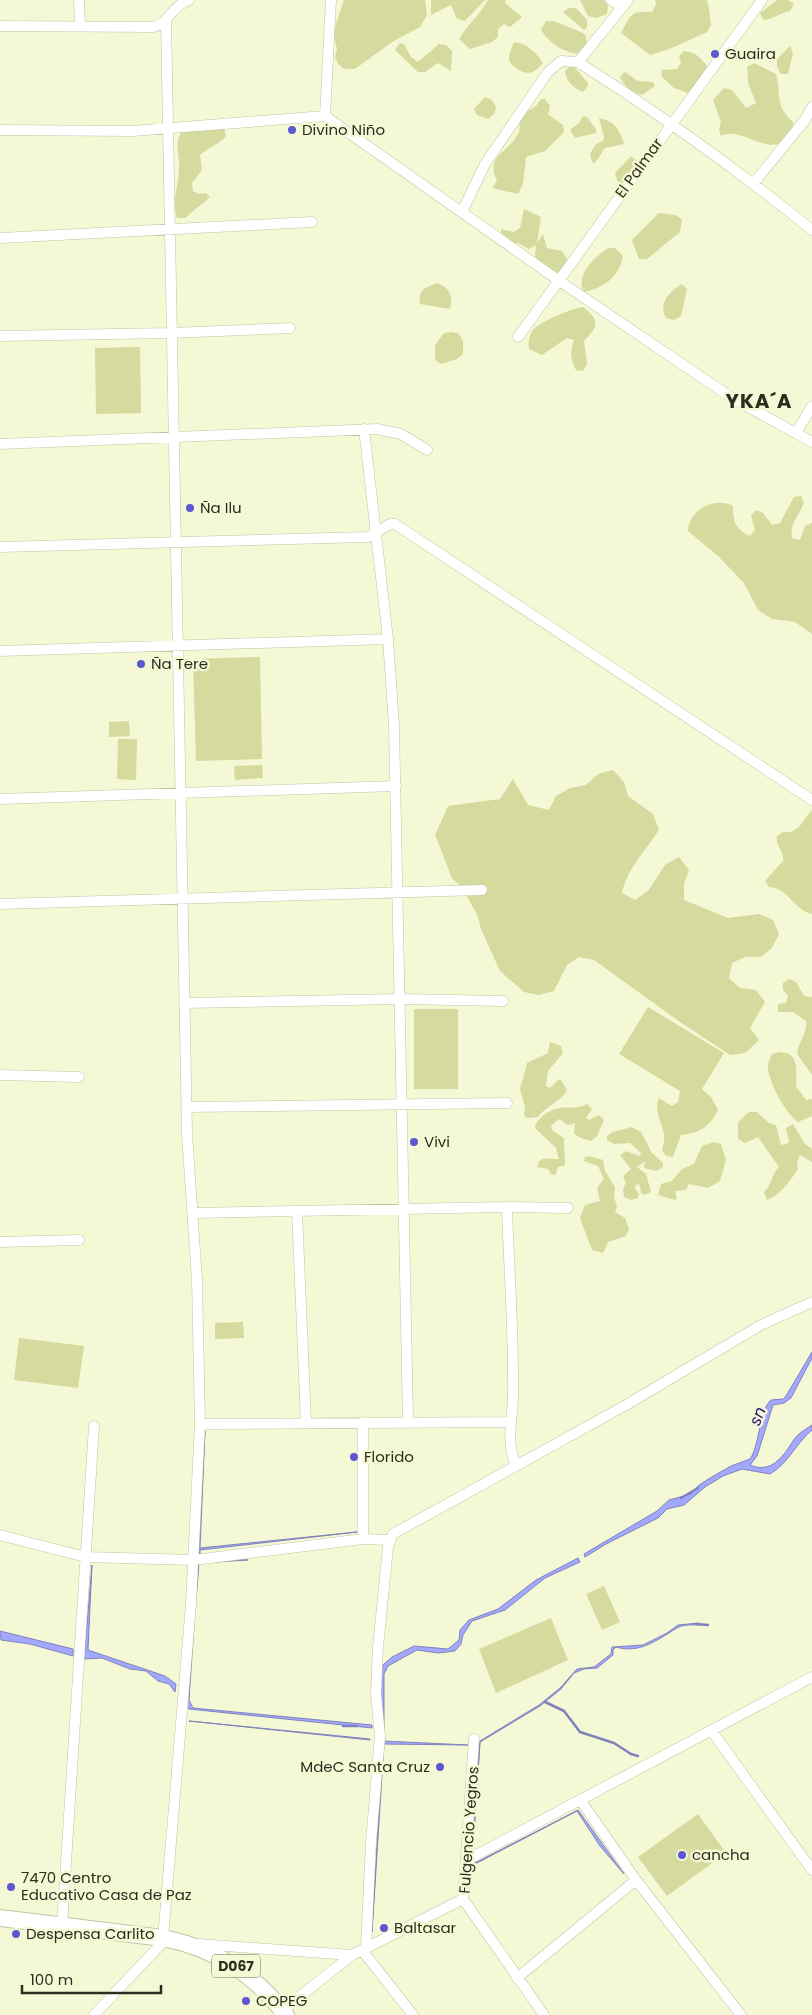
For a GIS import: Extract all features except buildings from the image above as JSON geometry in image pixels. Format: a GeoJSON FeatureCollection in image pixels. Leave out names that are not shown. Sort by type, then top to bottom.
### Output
{"type":"FeatureCollection","features":[{"type":"Feature","properties":{"kind":"main road","name":"D067"},"geometry":{"type":"LineString","coordinates":[[0,1918],[165,1938],[188,1943],[217,1954],[233,1964],[256,1982],[282,2013]]}},
{"type":"Feature","properties":{"kind":"street"},"geometry":{"type":"LineString","coordinates":[[79,0],[80,25]]}},
{"type":"Feature","properties":{"kind":"street"},"geometry":{"type":"LineString","coordinates":[[0,26],[80,25],[153,27],[162,25],[178,4],[188,0]]}},
{"type":"Feature","properties":{"kind":"street"},"geometry":{"type":"LineString","coordinates":[[325,117],[331,0]]}},
{"type":"Feature","properties":{"kind":"street"},"geometry":{"type":"LineString","coordinates":[[578,62],[625,4],[611,0]]}},
{"type":"Feature","properties":{"kind":"street","name":"El Palmar"},"geometry":{"type":"LineString","coordinates":[[518,337],[762,0]]}},
{"type":"Feature","properties":{"kind":"street"},"geometry":{"type":"LineString","coordinates":[[94,2015],[165,1938],[194,1560],[200,1424],[193,1213],[186,1108],[166,20]]}},
{"type":"Feature","properties":{"kind":"street"},"geometry":{"type":"LineString","coordinates":[[462,212],[484,164],[548,72],[561,61],[578,62],[753,184],[812,230]]}},
{"type":"Feature","properties":{"kind":"street"},"geometry":{"type":"LineString","coordinates":[[753,184],[805,120],[812,107]]}},
{"type":"Feature","properties":{"kind":"street"},"geometry":{"type":"LineString","coordinates":[[0,130],[132,131],[325,117],[359,138],[558,280],[732,398],[812,442]]}},
{"type":"Feature","properties":{"kind":"street"},"geometry":{"type":"LineString","coordinates":[[0,238],[312,222]]}},
{"type":"Feature","properties":{"kind":"street"},"geometry":{"type":"LineString","coordinates":[[0,336],[172,333],[290,328]]}},
{"type":"Feature","properties":{"kind":"street"},"geometry":{"type":"LineString","coordinates":[[796,434],[812,406]]}},
{"type":"Feature","properties":{"kind":"street"},"geometry":{"type":"LineString","coordinates":[[364,429],[388,639],[394,726],[408,1421]]}},
{"type":"Feature","properties":{"kind":"street"},"geometry":{"type":"LineString","coordinates":[[0,444],[364,429],[392,431],[427,450]]}},
{"type":"Feature","properties":{"kind":"street"},"geometry":{"type":"LineString","coordinates":[[0,547],[368,537],[390,524],[402,527],[812,800]]}},
{"type":"Feature","properties":{"kind":"street"},"geometry":{"type":"LineString","coordinates":[[0,651],[177,648],[388,639]]}},
{"type":"Feature","properties":{"kind":"street"},"geometry":{"type":"LineString","coordinates":[[0,799],[396,786]]}},
{"type":"Feature","properties":{"kind":"street"},"geometry":{"type":"LineString","coordinates":[[0,904],[482,890]]}},
{"type":"Feature","properties":{"kind":"street"},"geometry":{"type":"LineString","coordinates":[[184,1003],[400,999],[503,1002]]}},
{"type":"Feature","properties":{"kind":"street"},"geometry":{"type":"LineString","coordinates":[[0,1075],[79,1077]]}},
{"type":"Feature","properties":{"kind":"street"},"geometry":{"type":"LineString","coordinates":[[186,1108],[507,1103]]}},
{"type":"Feature","properties":{"kind":"street"},"geometry":{"type":"LineString","coordinates":[[507,1207],[513,1399],[510,1422],[511,1451],[516,1465]]}},
{"type":"Feature","properties":{"kind":"street"},"geometry":{"type":"LineString","coordinates":[[193,1213],[404,1208],[568,1208]]}},
{"type":"Feature","properties":{"kind":"street"},"geometry":{"type":"LineString","coordinates":[[297,1211],[306,1423]]}},
{"type":"Feature","properties":{"kind":"street"},"geometry":{"type":"LineString","coordinates":[[0,1242],[79,1240]]}},
{"type":"Feature","properties":{"kind":"street"},"geometry":{"type":"LineString","coordinates":[[413,2015],[364,1948],[380,1736],[376,1694],[378,1647],[389,1540],[398,1530],[626,1405],[761,1325],[812,1302]]}},
{"type":"Feature","properties":{"kind":"street"},"geometry":{"type":"LineString","coordinates":[[200,1424],[408,1421],[510,1422]]}},
{"type":"Feature","properties":{"kind":"street"},"geometry":{"type":"LineString","coordinates":[[363,1422],[363,1539]]}},
{"type":"Feature","properties":{"kind":"street"},"geometry":{"type":"LineString","coordinates":[[62,1925],[94,1426]]}},
{"type":"Feature","properties":{"kind":"street"},"geometry":{"type":"LineString","coordinates":[[0,1535],[86,1557],[194,1560],[363,1539],[389,1540]]}},
{"type":"Feature","properties":{"kind":"street"},"geometry":{"type":"LineString","coordinates":[[467,1860],[812,1678]]}},
{"type":"Feature","properties":{"kind":"street"},"geometry":{"type":"LineString","coordinates":[[712,1730],[812,1870]]}},
{"type":"Feature","properties":{"kind":"street","name":"Fulgencio Yegros"},"geometry":{"type":"LineString","coordinates":[[474,1739],[463,1899],[544,2015]]}},
{"type":"Feature","properties":{"kind":"street"},"geometry":{"type":"LineString","coordinates":[[580,1801],[636,1880],[742,2015]]}},
{"type":"Feature","properties":{"kind":"street"},"geometry":{"type":"LineString","coordinates":[[517,1978],[636,1880]]}},
{"type":"Feature","properties":{"kind":"street"},"geometry":{"type":"LineString","coordinates":[[282,2013],[352,1955],[463,1899]]}},
{"type":"Feature","properties":{"kind":"street"},"geometry":{"type":"LineString","coordinates":[[188,1943],[352,1955]]}},
{"type":"Feature","properties":{"kind":"green space"},"geometry":{"type":"Polygon","coordinates":[[[344,0],[425,0],[427,15],[420,27],[392,42],[355,69],[344,69],[338,64],[335,57],[337,49],[333,33],[344,0]]]}},
{"type":"Feature","properties":{"kind":"green space"},"geometry":{"type":"Polygon","coordinates":[[[431,0],[485,0],[465,21],[457,19],[451,5],[431,15],[431,0]]]}},
{"type":"Feature","properties":{"kind":"green space"},"geometry":{"type":"Polygon","coordinates":[[[488,0],[506,0],[505,3],[522,17],[510,27],[504,24],[498,29],[498,37],[492,42],[470,49],[459,39],[488,0]]]}},
{"type":"Feature","properties":{"kind":"green space"},"geometry":{"type":"Polygon","coordinates":[[[580,0],[604,0],[608,6],[607,14],[596,18],[588,16],[580,0]]]}},
{"type":"Feature","properties":{"kind":"green space"},"geometry":{"type":"Polygon","coordinates":[[[655,0],[706,0],[711,25],[707,32],[672,48],[650,55],[621,33],[632,15],[639,12],[652,12],[656,4],[655,0]]]}},
{"type":"Feature","properties":{"kind":"green space"},"geometry":{"type":"Polygon","coordinates":[[[777,0],[788,0],[794,4],[790,11],[763,20],[760,13],[777,0]]]}},
{"type":"Feature","properties":{"kind":"green space"},"geometry":{"type":"Polygon","coordinates":[[[569,8],[576,8],[587,20],[587,27],[584,30],[563,12],[569,8]]]}},
{"type":"Feature","properties":{"kind":"green space"},"geometry":{"type":"Polygon","coordinates":[[[546,21],[554,21],[583,33],[586,36],[587,45],[581,54],[563,50],[549,40],[541,30],[546,21]]]}},
{"type":"Feature","properties":{"kind":"green space"},"geometry":{"type":"Polygon","coordinates":[[[514,42],[531,49],[537,55],[543,63],[537,70],[527,73],[516,68],[511,63],[509,58],[514,42]]]}},
{"type":"Feature","properties":{"kind":"green space"},"geometry":{"type":"Polygon","coordinates":[[[400,43],[404,44],[411,57],[418,62],[439,44],[446,45],[452,51],[451,71],[438,63],[425,72],[418,72],[395,50],[400,43]]]}},
{"type":"Feature","properties":{"kind":"green space"},"geometry":{"type":"Polygon","coordinates":[[[790,46],[793,53],[788,74],[781,74],[777,67],[777,59],[790,46]]]}},
{"type":"Feature","properties":{"kind":"green space"},"geometry":{"type":"Polygon","coordinates":[[[684,51],[693,53],[701,58],[712,74],[701,86],[688,93],[674,88],[662,77],[661,70],[677,69],[681,63],[679,56],[684,51]]]}},
{"type":"Feature","properties":{"kind":"green space"},"geometry":{"type":"Polygon","coordinates":[[[754,63],[776,74],[781,105],[793,122],[794,130],[783,142],[768,144],[735,134],[721,136],[719,129],[721,122],[713,100],[724,88],[732,90],[746,108],[756,103],[748,83],[747,67],[754,63]]]}},
{"type":"Feature","properties":{"kind":"green space"},"geometry":{"type":"Polygon","coordinates":[[[572,64],[588,83],[583,92],[568,81],[565,71],[572,64]]]}},
{"type":"Feature","properties":{"kind":"green space"},"geometry":{"type":"Polygon","coordinates":[[[625,72],[638,81],[653,82],[655,86],[642,95],[634,93],[626,87],[620,77],[625,72]]]}},
{"type":"Feature","properties":{"kind":"green space"},"geometry":{"type":"Polygon","coordinates":[[[485,97],[492,100],[496,107],[494,114],[488,119],[477,115],[474,109],[485,97]]]}},
{"type":"Feature","properties":{"kind":"green space"},"geometry":{"type":"Polygon","coordinates":[[[541,99],[545,99],[550,106],[548,114],[563,125],[564,132],[545,151],[526,157],[523,184],[518,194],[492,188],[497,181],[494,172],[496,159],[510,145],[519,132],[519,116],[536,106],[541,99]]]}},
{"type":"Feature","properties":{"kind":"green space"},"geometry":{"type":"Polygon","coordinates":[[[583,116],[587,117],[596,129],[596,133],[575,138],[570,130],[579,123],[583,116]]]}},
{"type":"Feature","properties":{"kind":"green space"},"geometry":{"type":"Polygon","coordinates":[[[599,118],[616,126],[624,144],[605,148],[595,163],[592,162],[590,154],[596,144],[603,141],[604,137],[599,118]]]}},
{"type":"Feature","properties":{"kind":"green space"},"geometry":{"type":"Polygon","coordinates":[[[203,120],[212,120],[224,128],[226,136],[200,155],[202,170],[192,183],[193,191],[199,194],[206,193],[210,197],[185,218],[177,218],[175,198],[179,171],[178,147],[180,134],[187,126],[203,120]]]}},
{"type":"Feature","properties":{"kind":"green space"},"geometry":{"type":"Polygon","coordinates":[[[631,156],[640,163],[626,188],[619,185],[615,173],[631,156]]]}},
{"type":"Feature","properties":{"kind":"green space"},"geometry":{"type":"Polygon","coordinates":[[[524,209],[541,217],[537,243],[543,234],[547,248],[562,251],[572,267],[569,273],[558,272],[547,276],[534,268],[536,245],[529,249],[518,243],[507,245],[502,240],[501,229],[514,232],[520,228],[524,209]]]}},
{"type":"Feature","properties":{"kind":"green space"},"geometry":{"type":"Polygon","coordinates":[[[659,213],[676,215],[682,220],[680,232],[647,259],[639,259],[632,240],[659,213]]]}},
{"type":"Feature","properties":{"kind":"green space"},"geometry":{"type":"Polygon","coordinates":[[[608,248],[615,248],[623,256],[618,270],[610,280],[598,288],[584,292],[582,279],[587,267],[608,248]]]}},
{"type":"Feature","properties":{"kind":"green space"},"geometry":{"type":"Polygon","coordinates":[[[437,283],[445,287],[451,296],[450,309],[420,304],[421,292],[437,283]]]}},
{"type":"Feature","properties":{"kind":"green space"},"geometry":{"type":"Polygon","coordinates":[[[682,284],[687,289],[681,316],[674,320],[666,318],[663,308],[666,298],[682,284]]]}},
{"type":"Feature","properties":{"kind":"green space"},"geometry":{"type":"Polygon","coordinates":[[[583,307],[593,316],[596,324],[584,341],[587,364],[583,371],[576,370],[573,362],[571,352],[574,340],[567,338],[542,355],[529,349],[530,337],[536,327],[558,315],[583,307]]]}},
{"type":"Feature","properties":{"kind":"green space"},"geometry":{"type":"Polygon","coordinates":[[[452,332],[459,334],[463,341],[463,354],[457,359],[441,364],[435,360],[435,345],[444,333],[452,332]]]}},
{"type":"Feature","properties":{"kind":"green space"},"geometry":{"type":"Polygon","coordinates":[[[140,347],[141,413],[96,414],[95,348],[140,347]]]}},
{"type":"Feature","properties":{"kind":"green space"},"geometry":{"type":"Polygon","coordinates":[[[801,496],[804,503],[793,524],[791,533],[792,538],[800,540],[805,526],[812,523],[812,634],[795,622],[772,619],[758,610],[744,583],[718,556],[688,531],[689,523],[698,511],[711,504],[726,503],[733,506],[734,520],[738,527],[750,536],[755,530],[751,516],[756,510],[763,513],[772,525],[780,523],[794,497],[801,496]]]}},
{"type":"Feature","properties":{"kind":"green space"},"geometry":{"type":"Polygon","coordinates":[[[260,657],[262,759],[196,761],[193,659],[260,657]]]}},
{"type":"Feature","properties":{"kind":"green space"},"geometry":{"type":"Polygon","coordinates":[[[129,721],[130,736],[109,737],[109,722],[129,721]]]}},
{"type":"Feature","properties":{"kind":"green space"},"geometry":{"type":"Polygon","coordinates":[[[118,739],[137,739],[136,780],[117,779],[118,739]]]}},
{"type":"Feature","properties":{"kind":"green space"},"geometry":{"type":"Polygon","coordinates":[[[262,765],[263,778],[235,780],[234,766],[262,765]]]}},
{"type":"Feature","properties":{"kind":"green space"},"geometry":{"type":"Polygon","coordinates":[[[613,770],[624,782],[628,796],[653,814],[659,830],[632,868],[622,893],[635,900],[648,891],[665,865],[679,857],[689,870],[684,884],[684,900],[728,918],[759,914],[773,920],[779,934],[772,948],[761,957],[745,957],[732,963],[729,978],[740,988],[756,990],[765,1002],[750,1028],[759,1040],[745,1053],[730,1055],[680,1022],[594,960],[579,957],[567,965],[554,991],[539,995],[524,992],[500,971],[481,929],[477,914],[462,888],[452,878],[435,835],[448,806],[500,799],[513,779],[528,805],[549,810],[556,796],[570,788],[586,785],[598,774],[613,770]]]}},
{"type":"Feature","properties":{"kind":"green space"},"geometry":{"type":"Polygon","coordinates":[[[811,811],[812,914],[800,908],[781,891],[769,887],[765,881],[783,861],[783,854],[777,843],[777,836],[783,832],[796,829],[811,811]]]}},
{"type":"Feature","properties":{"kind":"green space"},"geometry":{"type":"Polygon","coordinates":[[[789,979],[796,982],[804,996],[812,997],[812,1075],[797,1052],[805,1031],[806,1021],[793,1012],[778,1012],[778,1004],[786,1003],[788,996],[783,990],[783,983],[789,979]]]}},
{"type":"Feature","properties":{"kind":"green space"},"geometry":{"type":"Polygon","coordinates":[[[648,1007],[724,1053],[702,1089],[711,1097],[718,1110],[708,1125],[699,1131],[681,1135],[673,1157],[666,1156],[662,1150],[664,1136],[658,1112],[658,1103],[659,1098],[672,1106],[678,1102],[680,1091],[619,1054],[648,1007]]]}},
{"type":"Feature","properties":{"kind":"green space"},"geometry":{"type":"Polygon","coordinates":[[[414,1009],[458,1009],[458,1089],[414,1089],[414,1009]]]}},
{"type":"Feature","properties":{"kind":"green space"},"geometry":{"type":"Polygon","coordinates":[[[550,1042],[561,1046],[563,1053],[548,1071],[546,1086],[550,1088],[558,1080],[561,1080],[567,1090],[538,1117],[527,1118],[524,1115],[525,1107],[520,1089],[527,1063],[548,1053],[550,1042]]]}},
{"type":"Feature","properties":{"kind":"green space"},"geometry":{"type":"Polygon","coordinates":[[[780,1052],[791,1055],[794,1059],[796,1063],[796,1086],[806,1100],[812,1099],[812,1116],[798,1122],[788,1112],[779,1098],[768,1070],[772,1054],[780,1052]]]}},
{"type":"Feature","properties":{"kind":"green space"},"geometry":{"type":"Polygon","coordinates":[[[587,1104],[592,1109],[586,1118],[589,1120],[599,1115],[604,1120],[597,1136],[591,1141],[581,1138],[574,1134],[575,1123],[568,1125],[559,1119],[551,1126],[552,1130],[564,1138],[565,1165],[558,1167],[556,1174],[552,1175],[548,1169],[537,1167],[538,1163],[543,1159],[559,1159],[556,1148],[535,1128],[538,1120],[557,1109],[576,1108],[587,1104]]]}},
{"type":"Feature","properties":{"kind":"green space"},"geometry":{"type":"Polygon","coordinates":[[[749,1112],[757,1112],[769,1123],[776,1125],[781,1145],[789,1143],[786,1128],[793,1124],[805,1144],[812,1149],[812,1162],[800,1155],[797,1162],[798,1169],[792,1178],[780,1191],[767,1200],[764,1192],[779,1167],[758,1137],[745,1143],[738,1139],[738,1122],[749,1112]]]}},
{"type":"Feature","properties":{"kind":"green space"},"geometry":{"type":"Polygon","coordinates":[[[632,1127],[641,1132],[652,1153],[663,1163],[663,1167],[656,1171],[644,1168],[645,1161],[637,1167],[646,1174],[651,1192],[644,1195],[641,1193],[640,1185],[636,1184],[635,1188],[639,1194],[638,1198],[631,1200],[624,1197],[623,1189],[626,1183],[623,1176],[631,1169],[620,1155],[626,1151],[640,1156],[641,1153],[630,1143],[614,1144],[607,1140],[607,1136],[613,1132],[632,1127]]]}},
{"type":"Feature","properties":{"kind":"green space"},"geometry":{"type":"Polygon","coordinates":[[[713,1142],[721,1144],[726,1160],[720,1181],[708,1188],[689,1184],[686,1190],[675,1191],[677,1198],[675,1200],[658,1195],[661,1184],[672,1181],[682,1169],[694,1164],[702,1146],[713,1142]]]}},
{"type":"Feature","properties":{"kind":"green space"},"geometry":{"type":"Polygon","coordinates":[[[589,1156],[603,1160],[605,1171],[615,1187],[614,1198],[617,1205],[615,1212],[625,1218],[629,1229],[626,1236],[608,1242],[603,1253],[592,1250],[580,1218],[585,1205],[600,1201],[597,1188],[604,1179],[598,1166],[584,1161],[585,1157],[589,1156]]]}},
{"type":"Feature","properties":{"kind":"green space"},"geometry":{"type":"Polygon","coordinates":[[[243,1322],[244,1338],[215,1339],[215,1323],[243,1322]]]}},
{"type":"Feature","properties":{"kind":"green space"},"geometry":{"type":"Polygon","coordinates":[[[19,1338],[84,1346],[78,1388],[14,1380],[19,1338]]]}},
{"type":"Feature","properties":{"kind":"green space"},"geometry":{"type":"Polygon","coordinates":[[[604,1586],[620,1622],[602,1630],[586,1594],[604,1586]]]}},
{"type":"Feature","properties":{"kind":"green space"},"geometry":{"type":"Polygon","coordinates":[[[551,1618],[568,1660],[496,1693],[479,1649],[551,1618]]]}},
{"type":"Feature","properties":{"kind":"green space","name":"cancha"},"geometry":{"type":"Polygon","coordinates":[[[698,1814],[726,1853],[667,1896],[638,1857],[698,1814]]]}},
{"type":"Feature","properties":{"kind":"water"},"geometry":{"type":"Polygon","coordinates":[[[812,1352],[812,1358],[791,1398],[784,1403],[773,1405],[757,1456],[750,1465],[757,1467],[770,1466],[781,1458],[797,1436],[812,1425],[812,1430],[777,1469],[770,1474],[742,1469],[723,1476],[705,1487],[684,1505],[667,1509],[658,1518],[606,1544],[585,1557],[584,1554],[657,1511],[669,1500],[691,1494],[699,1485],[710,1478],[731,1466],[750,1459],[756,1445],[767,1405],[771,1400],[783,1399],[786,1396],[812,1352]]]}},
{"type":"Feature","properties":{"kind":"water"},"geometry":{"type":"Polygon","coordinates":[[[205,1431],[200,1548],[357,1532],[200,1550],[200,1557],[248,1560],[199,1563],[196,1601],[205,1431]]]}},
{"type":"Feature","properties":{"kind":"water"},"geometry":{"type":"Polygon","coordinates":[[[578,1558],[580,1562],[545,1578],[505,1610],[472,1621],[463,1635],[461,1644],[455,1651],[438,1653],[417,1650],[388,1666],[384,1674],[384,1731],[380,1684],[383,1665],[392,1657],[414,1646],[448,1649],[459,1640],[460,1630],[469,1620],[498,1609],[536,1580],[578,1558]]]}},
{"type":"Feature","properties":{"kind":"water"},"geometry":{"type":"Polygon","coordinates":[[[92,1565],[88,1650],[165,1676],[176,1684],[175,1692],[169,1684],[158,1681],[146,1671],[130,1669],[102,1658],[84,1659],[92,1565]]]}},
{"type":"Feature","properties":{"kind":"water"},"geometry":{"type":"Polygon","coordinates":[[[195,1609],[189,1700],[193,1708],[372,1725],[372,1728],[189,1709],[187,1707],[195,1609]]]}},
{"type":"Feature","properties":{"kind":"water"},"geometry":{"type":"Polygon","coordinates":[[[699,1623],[700,1625],[679,1627],[648,1645],[633,1649],[616,1647],[613,1650],[613,1655],[597,1668],[584,1669],[574,1673],[561,1689],[540,1706],[480,1742],[473,1849],[480,1741],[539,1705],[560,1688],[577,1669],[594,1667],[611,1654],[612,1647],[643,1645],[678,1625],[699,1623]]]}},
{"type":"Feature","properties":{"kind":"water"},"geometry":{"type":"Polygon","coordinates":[[[0,1631],[73,1649],[73,1656],[30,1644],[1,1640],[0,1631]]]}},
{"type":"Feature","properties":{"kind":"water"},"geometry":{"type":"Polygon","coordinates":[[[189,1721],[370,1739],[370,1740],[189,1721]]]}},
{"type":"Feature","properties":{"kind":"water"},"geometry":{"type":"Polygon","coordinates":[[[383,1741],[468,1745],[384,1744],[372,1932],[383,1741]]]}},
{"type":"Feature","properties":{"kind":"water"},"geometry":{"type":"Polygon","coordinates":[[[578,1810],[624,1874],[600,1846],[577,1811],[477,1863],[471,1864],[468,1893],[470,1862],[477,1862],[578,1810]]]}},
{"type":"Feature","properties":{"kind":"waterway"},"geometry":{"type":"LineString","coordinates":[[681,1498],[698,1488]]}},
{"type":"Feature","properties":{"kind":"waterway"},"geometry":{"type":"LineString","coordinates":[[696,1624],[708,1625]]}},
{"type":"Feature","properties":{"kind":"waterway"},"geometry":{"type":"LineString","coordinates":[[545,1702],[564,1711],[580,1732],[614,1743],[631,1754],[638,1756]]}},
{"type":"Feature","properties":{"kind":"waterway"},"geometry":{"type":"LineString","coordinates":[[343,1726],[357,1726]]}},
{"type":"Feature","properties":{"kind":"place","name":"Guaira"},"geometry":{"type":"Point","coordinates":[715,54]}},
{"type":"Feature","properties":{"kind":"place","name":"Divino Niño"},"geometry":{"type":"Point","coordinates":[292,130]}},
{"type":"Feature","properties":{"kind":"place","name":"Ña Ilu"},"geometry":{"type":"Point","coordinates":[190,508]}},
{"type":"Feature","properties":{"kind":"place","name":"Ña Tere"},"geometry":{"type":"Point","coordinates":[141,664]}},
{"type":"Feature","properties":{"kind":"place","name":"Vivi"},"geometry":{"type":"Point","coordinates":[414,1142]}},
{"type":"Feature","properties":{"kind":"place","name":"Florido"},"geometry":{"type":"Point","coordinates":[354,1457]}},
{"type":"Feature","properties":{"kind":"place","name":"MdeC Santa Cruz"},"geometry":{"type":"Point","coordinates":[440,1767]}},
{"type":"Feature","properties":{"kind":"place","name":"cancha"},"geometry":{"type":"Point","coordinates":[682,1855]}},
{"type":"Feature","properties":{"kind":"place","name":"7470 Centro Educativo Casa de Paz"},"geometry":{"type":"Point","coordinates":[11,1887]}},
{"type":"Feature","properties":{"kind":"place","name":"Baltasar"},"geometry":{"type":"Point","coordinates":[384,1928]}},
{"type":"Feature","properties":{"kind":"place","name":"Despensa Carlito"},"geometry":{"type":"Point","coordinates":[16,1934]}},
{"type":"Feature","properties":{"kind":"place","name":"COPEG"},"geometry":{"type":"Point","coordinates":[246,2001]}},
{"type":"Feature","properties":{"kind":"district","name":"YKA´A"},"geometry":{"type":"Point","coordinates":[759,401]}},
{"type":"Feature","properties":{"kind":"water label","name":"sn"},"geometry":{"type":"Point","coordinates":[757,1416]}}]}
